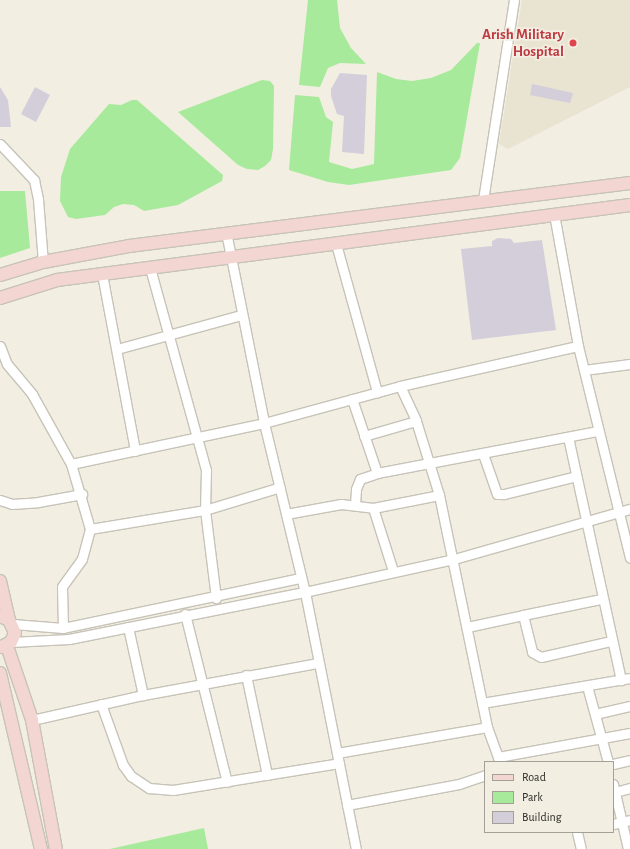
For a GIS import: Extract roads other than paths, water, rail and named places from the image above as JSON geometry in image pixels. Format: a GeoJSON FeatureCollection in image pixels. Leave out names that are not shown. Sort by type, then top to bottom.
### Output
{"type":"FeatureCollection","features":[{"type":"Feature","properties":{"kind":"main road"},"geometry":{"type":"LineString","coordinates":[[0,274],[43,262],[226,232],[630,183]]}},
{"type":"Feature","properties":{"kind":"main road"},"geometry":{"type":"LineString","coordinates":[[0,298],[57,280],[231,259],[554,214],[630,205]]}},
{"type":"Feature","properties":{"kind":"main road"},"geometry":{"type":"LineString","coordinates":[[0,581],[7,620],[15,633],[6,645],[32,720],[56,849]]}},
{"type":"Feature","properties":{"kind":"main road"},"geometry":{"type":"LineString","coordinates":[[0,673],[4,703],[41,849]]}},
{"type":"Feature","properties":{"kind":"street"},"geometry":{"type":"LineString","coordinates":[[483,200],[514,0]]}},
{"type":"Feature","properties":{"kind":"street"},"geometry":{"type":"LineString","coordinates":[[0,144],[34,180],[38,199],[43,262]]}},
{"type":"Feature","properties":{"kind":"street"},"geometry":{"type":"LineString","coordinates":[[554,214],[578,346],[630,558]]}},
{"type":"Feature","properties":{"kind":"street"},"geometry":{"type":"LineString","coordinates":[[226,232],[241,315],[264,423],[305,592],[356,849]]}},
{"type":"Feature","properties":{"kind":"street"},"geometry":{"type":"LineString","coordinates":[[336,244],[367,362],[377,392]]}},
{"type":"Feature","properties":{"kind":"street"},"geometry":{"type":"LineString","coordinates":[[150,268],[206,470],[205,510],[216,598]]}},
{"type":"Feature","properties":{"kind":"street"},"geometry":{"type":"LineString","coordinates":[[102,274],[136,451]]}},
{"type":"Feature","properties":{"kind":"street"},"geometry":{"type":"LineString","coordinates":[[117,349],[167,333],[241,315]]}},
{"type":"Feature","properties":{"kind":"street"},"geometry":{"type":"LineString","coordinates":[[0,346],[6,364],[32,394],[71,464],[82,494],[90,529],[82,559],[62,587],[63,628]]}},
{"type":"Feature","properties":{"kind":"street"},"geometry":{"type":"LineString","coordinates":[[71,464],[264,423],[400,386],[578,346]]}},
{"type":"Feature","properties":{"kind":"street"},"geometry":{"type":"LineString","coordinates":[[584,370],[630,364]]}},
{"type":"Feature","properties":{"kind":"street"},"geometry":{"type":"LineString","coordinates":[[400,386],[416,421],[439,494],[454,559],[487,727],[499,760],[630,733]]}},
{"type":"Feature","properties":{"kind":"street"},"geometry":{"type":"LineString","coordinates":[[352,399],[377,473]]}},
{"type":"Feature","properties":{"kind":"street"},"geometry":{"type":"LineString","coordinates":[[364,436],[416,421]]}},
{"type":"Feature","properties":{"kind":"street"},"geometry":{"type":"LineString","coordinates":[[354,504],[356,489],[360,479],[377,473],[598,431]]}},
{"type":"Feature","properties":{"kind":"street"},"geometry":{"type":"LineString","coordinates":[[568,437],[586,519],[601,599],[621,680]]}},
{"type":"Feature","properties":{"kind":"street"},"geometry":{"type":"LineString","coordinates":[[483,454],[497,494],[504,494],[576,476]]}},
{"type":"Feature","properties":{"kind":"street"},"geometry":{"type":"LineString","coordinates":[[90,529],[205,510],[280,487]]}},
{"type":"Feature","properties":{"kind":"street"},"geometry":{"type":"LineString","coordinates":[[0,500],[12,504],[38,502],[82,494]]}},
{"type":"Feature","properties":{"kind":"street"},"geometry":{"type":"LineString","coordinates":[[286,514],[341,504],[354,504],[373,508],[439,494]]}},
{"type":"Feature","properties":{"kind":"street"},"geometry":{"type":"LineString","coordinates":[[373,508],[393,571]]}},
{"type":"Feature","properties":{"kind":"street"},"geometry":{"type":"LineString","coordinates":[[6,645],[69,639],[185,614],[305,592],[393,571],[454,559],[586,519],[630,508]]}},
{"type":"Feature","properties":{"kind":"street"},"geometry":{"type":"LineString","coordinates":[[7,620],[63,628],[216,598],[301,578]]}},
{"type":"Feature","properties":{"kind":"street"},"geometry":{"type":"LineString","coordinates":[[467,627],[601,599]]}},
{"type":"Feature","properties":{"kind":"street"},"geometry":{"type":"LineString","coordinates":[[185,614],[227,782]]}},
{"type":"Feature","properties":{"kind":"street"},"geometry":{"type":"LineString","coordinates":[[523,615],[532,652],[538,657],[546,657],[611,641]]}},
{"type":"Feature","properties":{"kind":"street"},"geometry":{"type":"LineString","coordinates":[[128,627],[143,695]]}},
{"type":"Feature","properties":{"kind":"street"},"geometry":{"type":"LineString","coordinates":[[32,720],[143,695],[318,663]]}},
{"type":"Feature","properties":{"kind":"street"},"geometry":{"type":"LineString","coordinates":[[246,675],[267,774]]}},
{"type":"Feature","properties":{"kind":"street"},"geometry":{"type":"LineString","coordinates":[[482,703],[630,678]]}},
{"type":"Feature","properties":{"kind":"street"},"geometry":{"type":"LineString","coordinates":[[587,686],[608,761]]}},
{"type":"Feature","properties":{"kind":"street"},"geometry":{"type":"LineString","coordinates":[[101,704],[123,765],[139,782],[149,788],[174,790],[339,763]]}},
{"type":"Feature","properties":{"kind":"street"},"geometry":{"type":"LineString","coordinates":[[595,714],[630,706]]}},
{"type":"Feature","properties":{"kind":"street"},"geometry":{"type":"LineString","coordinates":[[337,753],[487,727]]}},
{"type":"Feature","properties":{"kind":"street"},"geometry":{"type":"LineString","coordinates":[[614,764],[630,760]]}},
{"type":"Feature","properties":{"kind":"street"},"geometry":{"type":"LineString","coordinates":[[347,805],[459,784],[484,775]]}},
{"type":"Feature","properties":{"kind":"street"},"geometry":{"type":"LineString","coordinates":[[628,849],[614,788],[630,788]]}},
{"type":"Feature","properties":{"kind":"street"},"geometry":{"type":"LineString","coordinates":[[577,833],[581,849]]}},
{"type":"Feature","properties":{"kind":"place","name":"Arish Military Hospital"},"geometry":{"type":"Point","coordinates":[573,43]}}]}
